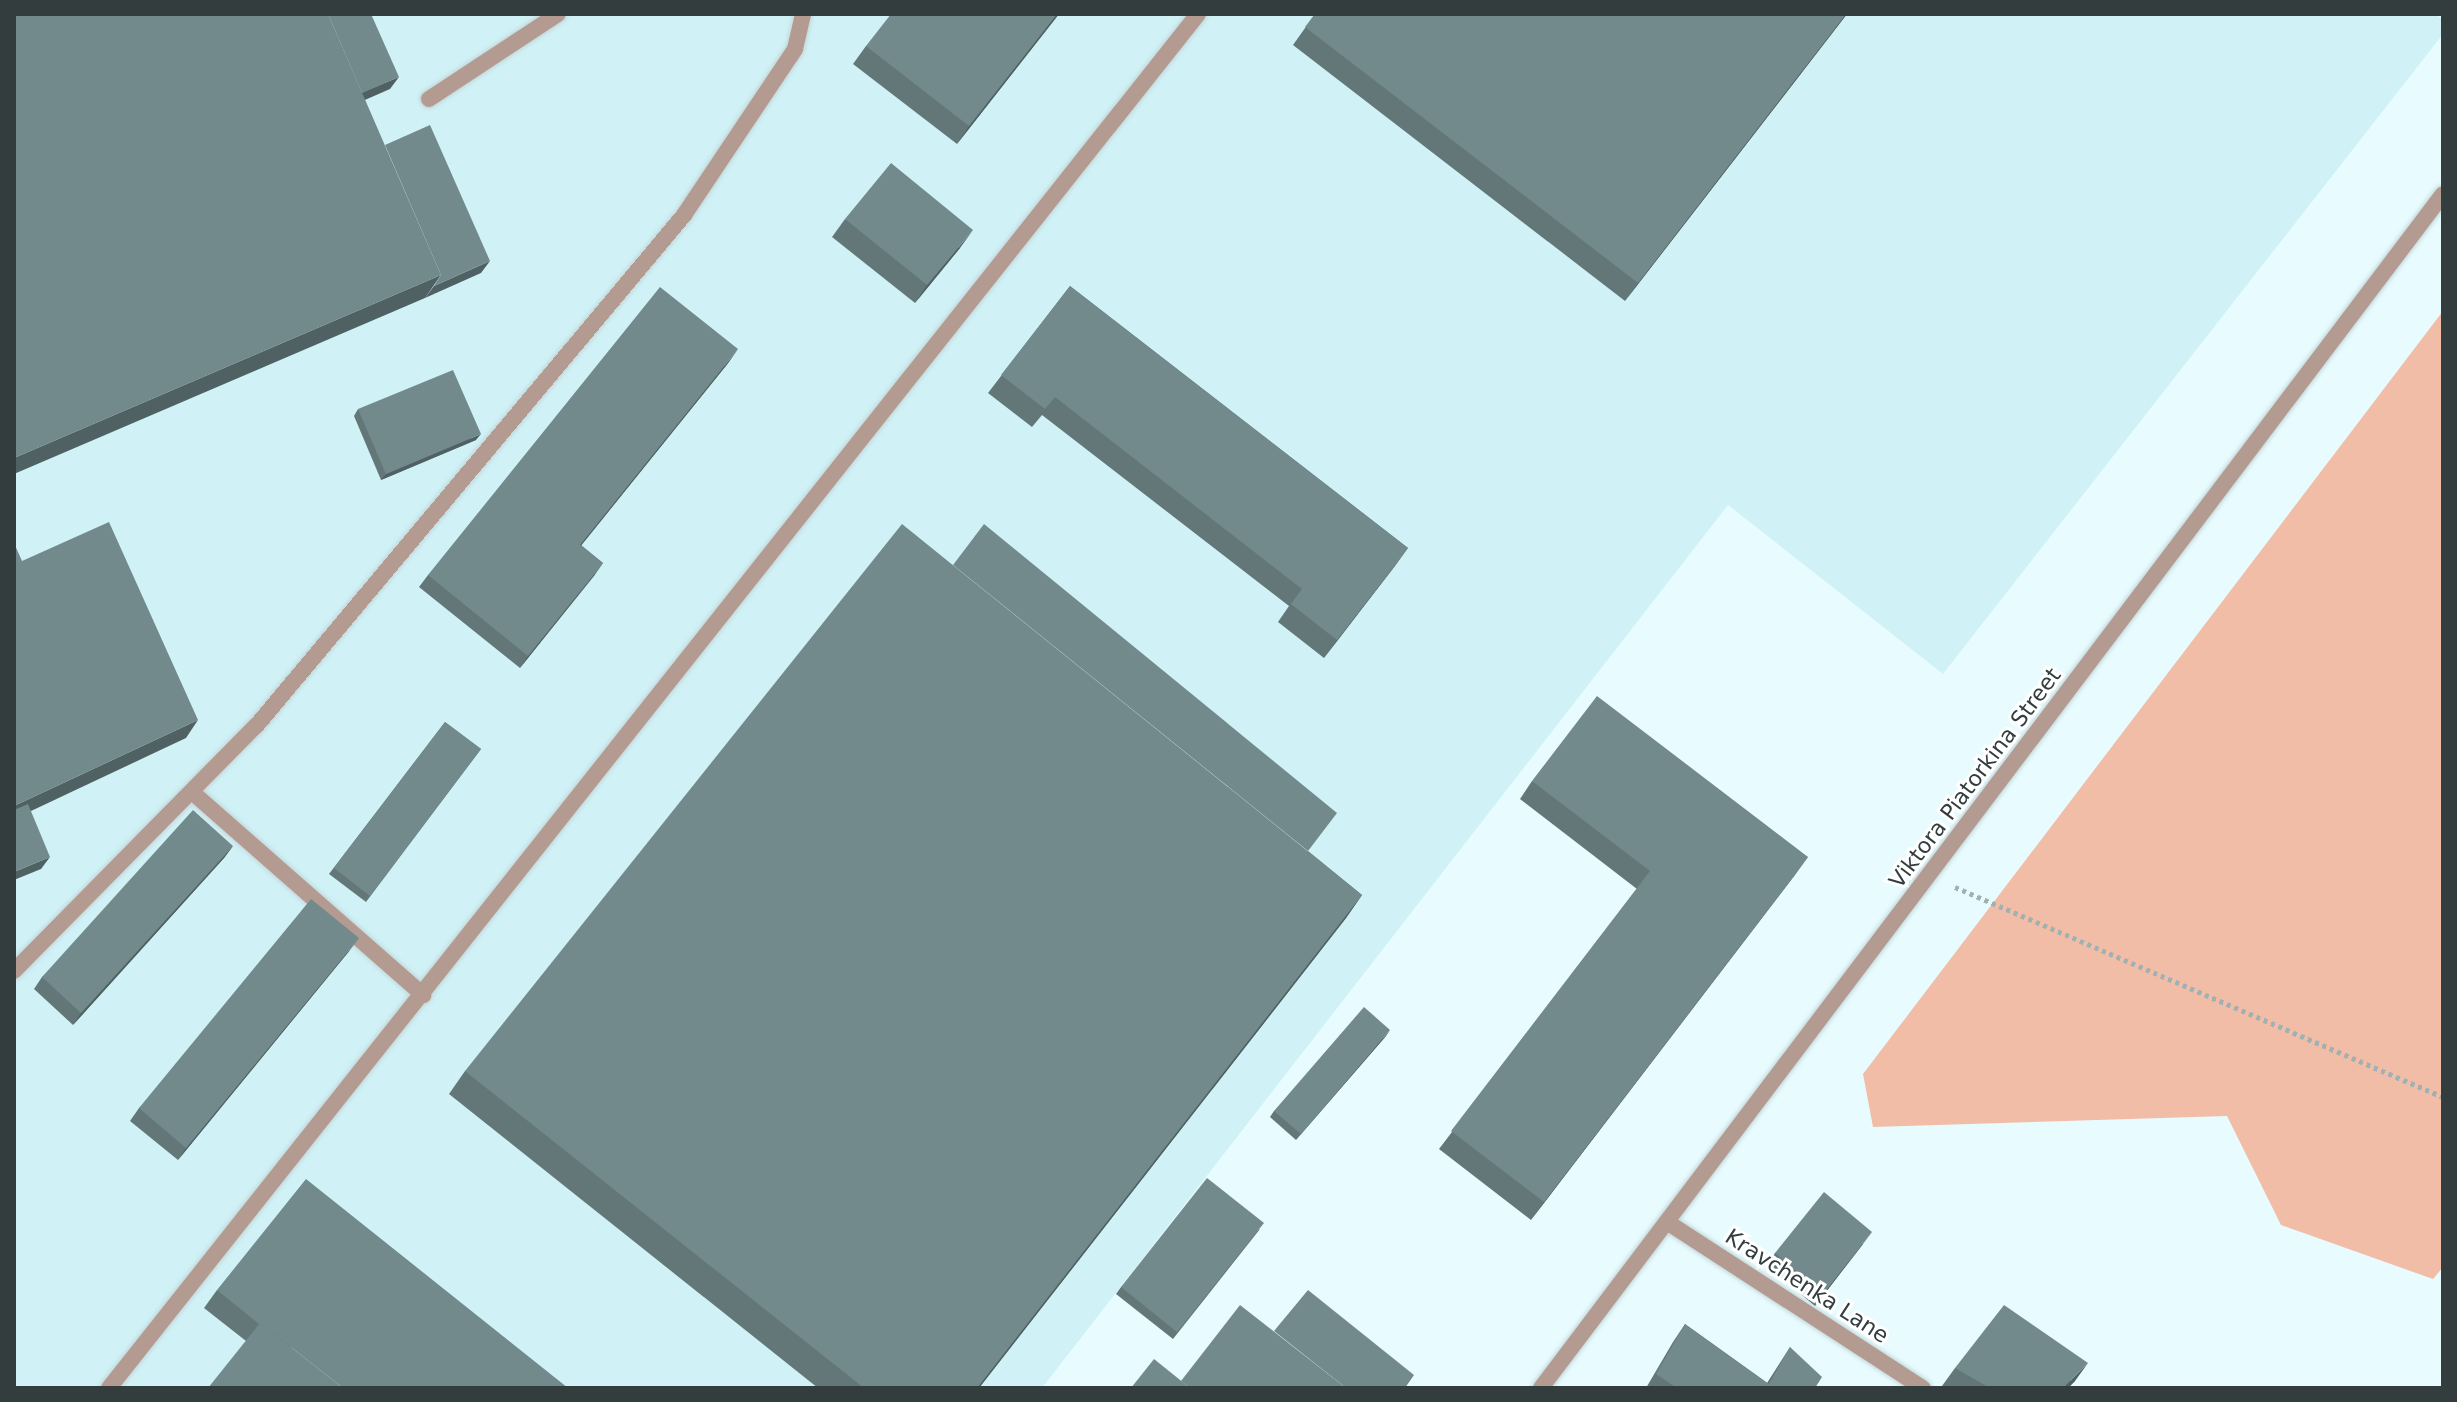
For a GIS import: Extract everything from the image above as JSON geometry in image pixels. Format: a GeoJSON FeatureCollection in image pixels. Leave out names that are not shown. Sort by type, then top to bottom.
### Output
{"type":"FeatureCollection","features":[{"type":"Feature","properties":{"kind":"street"},"geometry":{"type":"LineString","coordinates":[[429,99],[558,14]]}},
{"type":"Feature","properties":{"kind":"street"},"geometry":{"type":"LineString","coordinates":[[14,971],[257,725],[684,215],[795,49],[803,14]]}},
{"type":"Feature","properties":{"kind":"street"},"geometry":{"type":"LineString","coordinates":[[109,1388],[1198,14]]}},
{"type":"Feature","properties":{"kind":"street","name":"Viktora Piatorkina Street"},"geometry":{"type":"LineString","coordinates":[[1541,1388],[2443,194]]}},
{"type":"Feature","properties":{"kind":"street"},"geometry":{"type":"LineString","coordinates":[[192,792],[423,995]]}},
{"type":"Feature","properties":{"kind":"street","name":"Kravchenka Lane"},"geometry":{"type":"LineString","coordinates":[[1667,1222],[1923,1388]]}},
{"type":"Feature","properties":{"kind":"path"},"geometry":{"type":"LineString","coordinates":[[1928,875],[2443,1097]]}},
{"type":"Feature","properties":{"kind":"shaded area"},"geometry":{"type":"Polygon","coordinates":[[[14,14],[2435,14],[2443,20],[2443,34],[1943,674],[1728,505],[1042,1388],[14,1388],[14,14]]]}},
{"type":"Feature","properties":{"kind":"shaded area"},"geometry":{"type":"Polygon","coordinates":[[[2443,311],[2443,1267],[2433,1279],[2281,1225],[2227,1116],[1873,1127],[1863,1074],[2443,311]]]}},
{"type":"Feature","properties":{"kind":"building"},"geometry":{"type":"Polygon","coordinates":[[[14,14],[328,14],[441,275],[14,458],[14,14]]]}},
{"type":"Feature","properties":{"kind":"building"},"geometry":{"type":"Polygon","coordinates":[[[328,14],[371,14],[399,77],[362,93],[328,14]]]}},
{"type":"Feature","properties":{"kind":"building"},"geometry":{"type":"Polygon","coordinates":[[[891,14],[1057,14],[969,126],[866,46],[891,14]]]}},
{"type":"Feature","properties":{"kind":"building"},"geometry":{"type":"Polygon","coordinates":[[[1315,14],[1846,14],[1638,283],[1305,27],[1315,14]]]}},
{"type":"Feature","properties":{"kind":"building"},"geometry":{"type":"Polygon","coordinates":[[[430,125],[490,261],[434,286],[441,275],[385,145],[430,125]]]}},
{"type":"Feature","properties":{"kind":"building"},"geometry":{"type":"Polygon","coordinates":[[[891,163],[973,230],[927,285],[845,219],[891,163]]]}},
{"type":"Feature","properties":{"kind":"building"},"geometry":{"type":"Polygon","coordinates":[[[1070,286],[1408,548],[1337,640],[1291,604],[1302,589],[1055,397],[1045,409],[1001,375],[1070,286]]]}},
{"type":"Feature","properties":{"kind":"building"},"geometry":{"type":"Polygon","coordinates":[[[660,287],[738,349],[580,545],[603,563],[528,656],[428,575],[660,287]]]}},
{"type":"Feature","properties":{"kind":"building"},"geometry":{"type":"Polygon","coordinates":[[[453,370],[481,434],[386,474],[358,409],[453,370]]]}},
{"type":"Feature","properties":{"kind":"building"},"geometry":{"type":"Polygon","coordinates":[[[109,522],[198,720],[14,806],[14,543],[22,561],[109,522]]]}},
{"type":"Feature","properties":{"kind":"building"},"geometry":{"type":"Polygon","coordinates":[[[902,524],[1362,895],[977,1388],[864,1388],[465,1071],[902,524]]]}},
{"type":"Feature","properties":{"kind":"building"},"geometry":{"type":"Polygon","coordinates":[[[984,524],[1337,813],[1308,851],[953,565],[984,524]]]}},
{"type":"Feature","properties":{"kind":"building"},"geometry":{"type":"Polygon","coordinates":[[[1597,696],[1808,857],[1544,1202],[1451,1131],[1650,871],[1532,781],[1597,696]]]}},
{"type":"Feature","properties":{"kind":"building"},"geometry":{"type":"Polygon","coordinates":[[[445,722],[481,749],[370,896],[334,868],[445,722]]]}},
{"type":"Feature","properties":{"kind":"building"},"geometry":{"type":"Polygon","coordinates":[[[28,804],[50,857],[14,872],[14,810],[28,804]]]}},
{"type":"Feature","properties":{"kind":"building"},"geometry":{"type":"Polygon","coordinates":[[[193,810],[233,846],[81,1013],[42,977],[193,810]]]}},
{"type":"Feature","properties":{"kind":"building"},"geometry":{"type":"Polygon","coordinates":[[[311,899],[359,938],[186,1148],[139,1108],[311,899]]]}},
{"type":"Feature","properties":{"kind":"building"},"geometry":{"type":"Polygon","coordinates":[[[1364,1007],[1390,1030],[1301,1134],[1274,1111],[1364,1007]]]}},
{"type":"Feature","properties":{"kind":"building"},"geometry":{"type":"Polygon","coordinates":[[[1207,1178],[1264,1223],[1177,1332],[1121,1287],[1207,1178]]]}},
{"type":"Feature","properties":{"kind":"building"},"geometry":{"type":"Polygon","coordinates":[[[306,1179],[568,1388],[343,1388],[259,1324],[217,1290],[306,1179]]]}},
{"type":"Feature","properties":{"kind":"building"},"geometry":{"type":"Polygon","coordinates":[[[1824,1192],[1872,1232],[1823,1294],[1775,1253],[1824,1192]]]}},
{"type":"Feature","properties":{"kind":"building"},"geometry":{"type":"Polygon","coordinates":[[[1308,1290],[1414,1375],[1405,1388],[1346,1388],[1274,1331],[1308,1290]]]}},
{"type":"Feature","properties":{"kind":"building"},"geometry":{"type":"Polygon","coordinates":[[[1240,1305],[1346,1388],[1190,1388],[1181,1381],[1240,1305]]]}},
{"type":"Feature","properties":{"kind":"building"},"geometry":{"type":"Polygon","coordinates":[[[2004,1305],[2088,1363],[2063,1388],[1990,1388],[1955,1368],[2004,1305]]]}},
{"type":"Feature","properties":{"kind":"building"},"geometry":{"type":"Polygon","coordinates":[[[260,1323],[343,1388],[208,1388],[260,1323]]]}},
{"type":"Feature","properties":{"kind":"building"},"geometry":{"type":"Polygon","coordinates":[[[1685,1324],[1769,1384],[1790,1347],[1822,1377],[1815,1388],[1677,1388],[1656,1374],[1685,1324]]]}},
{"type":"Feature","properties":{"kind":"building"},"geometry":{"type":"Polygon","coordinates":[[[1154,1359],[1190,1388],[1131,1388],[1154,1359]]]}}]}
